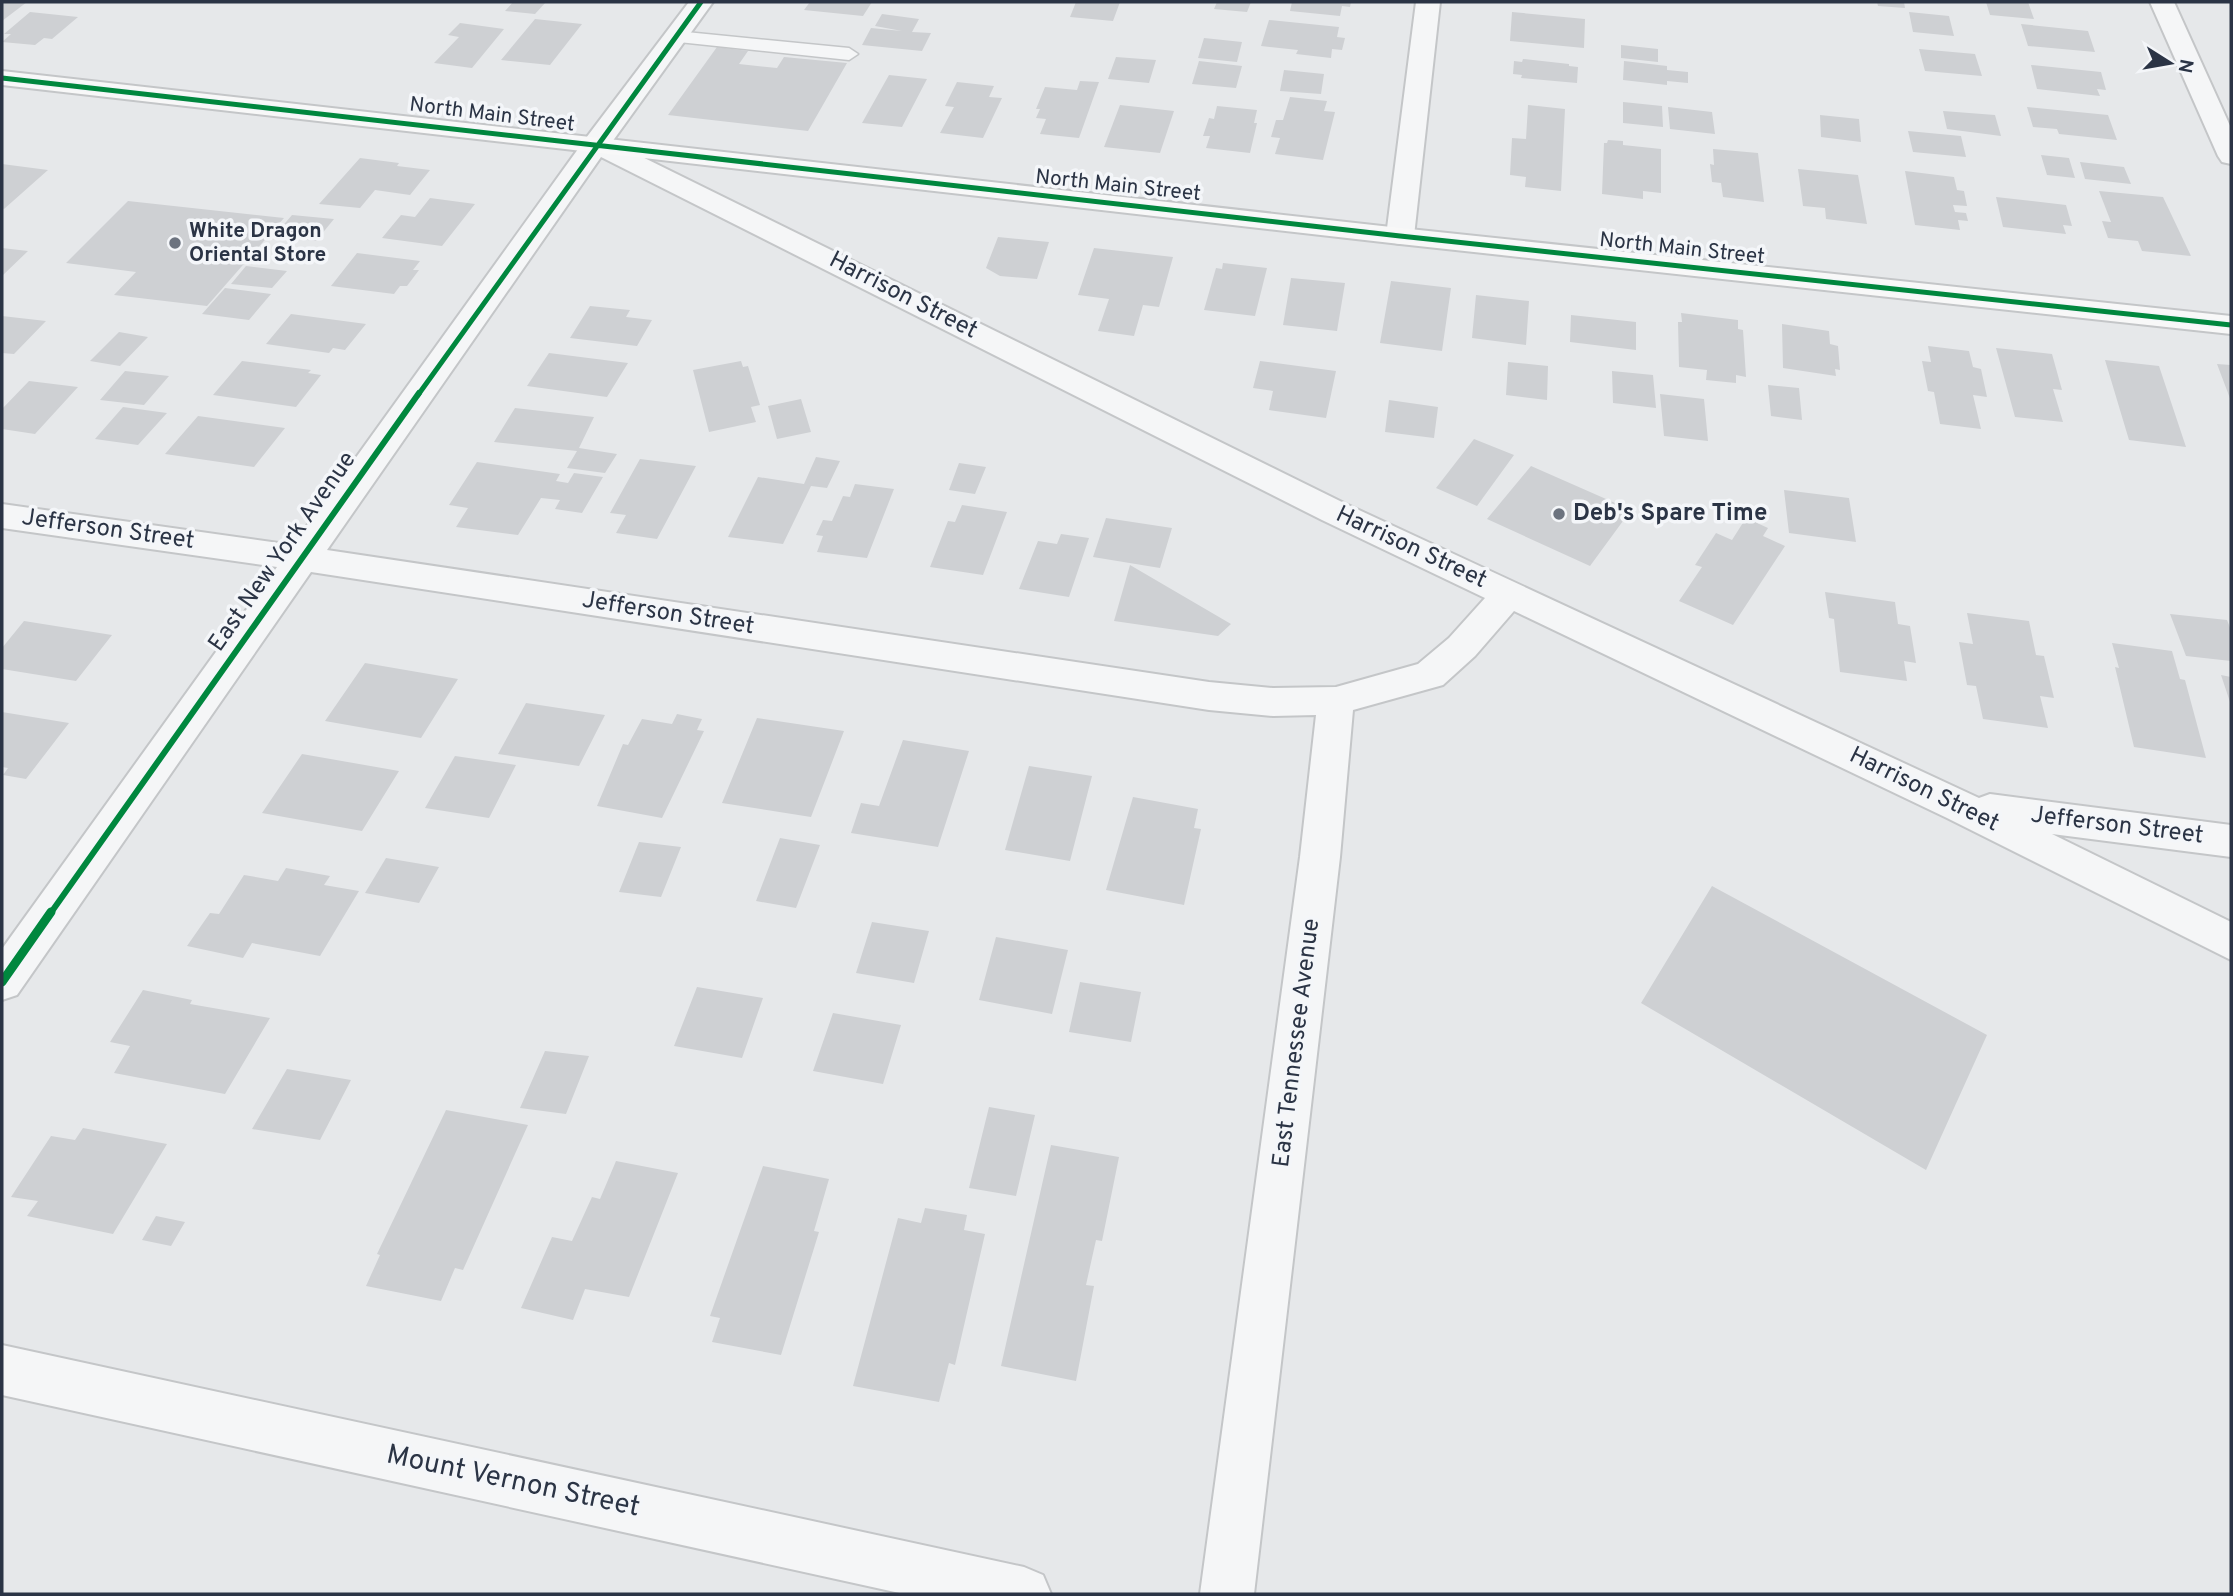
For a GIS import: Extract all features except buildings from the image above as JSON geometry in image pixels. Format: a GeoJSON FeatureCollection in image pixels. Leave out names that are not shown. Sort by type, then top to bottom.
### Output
{"type":"FeatureCollection","features":[{"type":"Feature","properties":{"kind":"main road","name":"North Main Street"},"geometry":{"type":"LineString","coordinates":[[2,78],[1400,236],[2231,326]]}},
{"type":"Feature","properties":{"kind":"street","name":"East New York Avenue"},"geometry":{"type":"LineString","coordinates":[[2,982],[595,144],[701,2]]}},
{"type":"Feature","properties":{"kind":"street"},"geometry":{"type":"LineString","coordinates":[[1400,236],[1428,2]]}},
{"type":"Feature","properties":{"kind":"street"},"geometry":{"type":"LineString","coordinates":[[2161,2],[2231,156]]}},
{"type":"Feature","properties":{"kind":"street","name":"Harrison Street"},"geometry":{"type":"LineString","coordinates":[[595,144],[1334,512],[1961,807],[2231,942]]}},
{"type":"Feature","properties":{"kind":"street","name":"Jefferson Street"},"geometry":{"type":"LineString","coordinates":[[2,516],[302,558],[1209,696],[1273,702],[1336,701]]}},
{"type":"Feature","properties":{"kind":"street"},"geometry":{"type":"LineString","coordinates":[[1336,701],[1430,675],[1462,647],[1509,594]]}},
{"type":"Feature","properties":{"kind":"street","name":"East Tennessee Avenue"},"geometry":{"type":"LineString","coordinates":[[1227,1594],[1320,857],[1336,701]]}},
{"type":"Feature","properties":{"kind":"street","name":"Jefferson Street"},"geometry":{"type":"LineString","coordinates":[[1961,807],[2231,841]]}},
{"type":"Feature","properties":{"kind":"street","name":"Mount Vernon Street"},"geometry":{"type":"LineString","coordinates":[[2,1370],[1024,1594]]}},
{"type":"Feature","properties":{"kind":"lane"},"geometry":{"type":"LineString","coordinates":[[676,37],[849,54]]}},
{"type":"Feature","properties":{"kind":"cycle path"},"geometry":{"type":"LineString","coordinates":[[2,982],[558,197],[701,2]]}},
{"type":"Feature","properties":{"kind":"cycle path"},"geometry":{"type":"LineString","coordinates":[[2,78],[1400,236],[2231,325]]}},
{"type":"Feature","properties":{"kind":"place","name":"White Dragon Oriental Store"},"geometry":{"type":"Point","coordinates":[175,243]}},
{"type":"Feature","properties":{"kind":"place","name":"Deb's Spare Time"},"geometry":{"type":"Point","coordinates":[1559,514]}}]}
